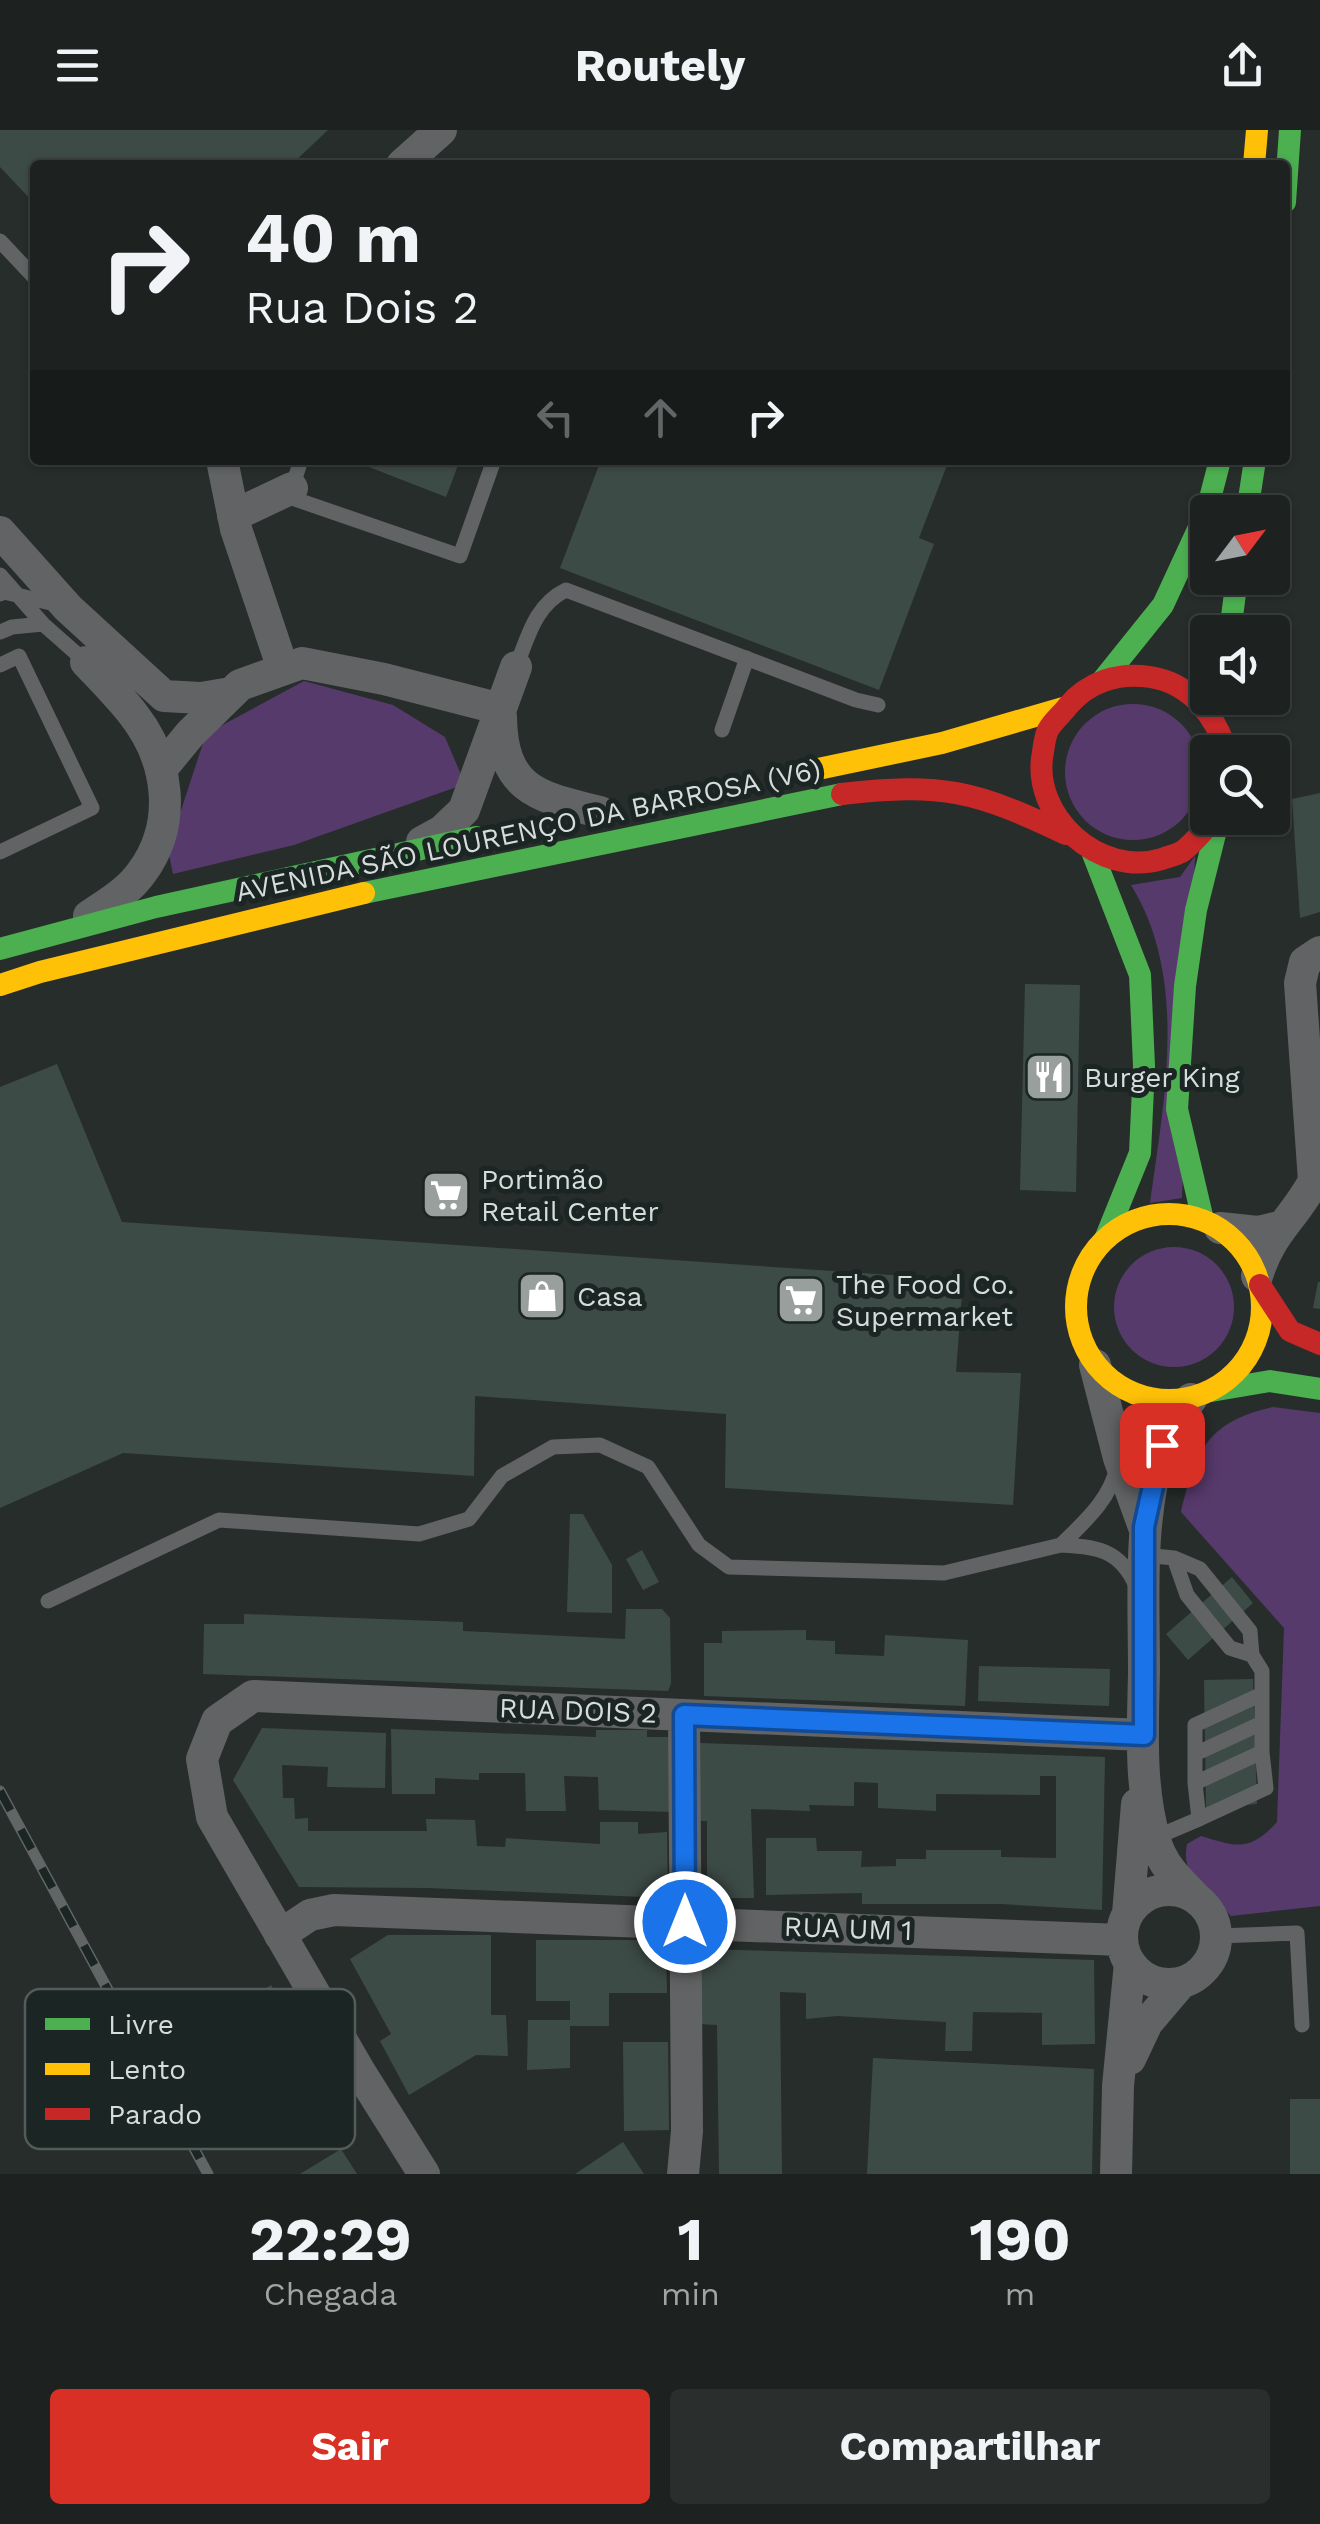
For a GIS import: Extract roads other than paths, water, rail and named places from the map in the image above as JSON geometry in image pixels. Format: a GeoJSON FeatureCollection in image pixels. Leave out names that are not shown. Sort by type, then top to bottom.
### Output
{"type":"FeatureCollection","features":[{"type":"Feature","properties":{"kind":"main road"},"geometry":{"type":"LineString","coordinates":[[1254,160],[1257,130]]}},
{"type":"Feature","properties":{"kind":"main road"},"geometry":{"type":"LineString","coordinates":[[1288,160],[1290,130]]}},
{"type":"Feature","properties":{"kind":"main road","name":"AVENIDA SÃO LOURENÇO DA BARROSA (V6)"},"geometry":{"type":"LineString","coordinates":[[796,773],[928,748],[1014,726],[1063,708],[1102,681],[1163,605],[1206,510],[1219,465]]}},
{"type":"Feature","properties":{"kind":"main road"},"geometry":{"type":"LineString","coordinates":[[1250,495],[1254,465]]}},
{"type":"Feature","properties":{"kind":"main road"},"geometry":{"type":"LineString","coordinates":[[1102,681],[1136,675],[1174,684],[1200,702],[1219,735]]}},
{"type":"Feature","properties":{"kind":"main road"},"geometry":{"type":"LineString","coordinates":[[1063,708],[1047,734],[1041,773],[1047,803],[1066,834]]}},
{"type":"Feature","properties":{"kind":"main road","name":"AVENIDA SÃO LOURENÇO DA BARROSA (V6)"},"geometry":{"type":"LineString","coordinates":[[0,985],[314,904],[815,797],[901,787],[955,790],[1006,805],[1066,834],[1093,854]]}},
{"type":"Feature","properties":{"kind":"main road","name":"AVENIDA SÃO LOURENÇO DA BARROSA (V6)"},"geometry":{"type":"LineString","coordinates":[[542,824],[608,810]]}},
{"type":"Feature","properties":{"kind":"main road","name":"AVENIDA SÃO LOURENÇO DA BARROSA (V6)"},"geometry":{"type":"LineString","coordinates":[[0,949],[70,929],[502,832]]}},
{"type":"Feature","properties":{"kind":"main road"},"geometry":{"type":"LineString","coordinates":[[1093,854],[1134,864],[1164,859],[1200,835]]}},
{"type":"Feature","properties":{"kind":"main road"},"geometry":{"type":"LineString","coordinates":[[1212,1224],[1177,1109],[1185,986],[1196,910],[1213,835]]}},
{"type":"Feature","properties":{"kind":"main road"},"geometry":{"type":"LineString","coordinates":[[1093,854],[1140,975],[1144,1066],[1140,1153],[1106,1237],[1082,1270],[1076,1296],[1076,1322],[1084,1348],[1114,1383],[1138,1396],[1164,1401],[1270,1382],[1320,1388]]}},
{"type":"Feature","properties":{"kind":"main road"},"geometry":{"type":"LineString","coordinates":[[1106,1237],[1128,1223],[1152,1215],[1178,1214],[1212,1224],[1241,1248],[1290,1331],[1320,1344]]}},
{"type":"Feature","properties":{"kind":"main road"},"geometry":{"type":"LineString","coordinates":[[1201,1395],[1236,1373],[1254,1347],[1262,1317],[1259,1281]]}},
{"type":"Feature","properties":{"kind":"street"},"geometry":{"type":"LineString","coordinates":[[408,160],[441,130]]}},
{"type":"Feature","properties":{"kind":"street"},"geometry":{"type":"LineString","coordinates":[[223,465],[233,516],[284,669]]}},
{"type":"Feature","properties":{"kind":"street"},"geometry":{"type":"LineString","coordinates":[[233,516],[296,474]]}},
{"type":"Feature","properties":{"kind":"street"},"geometry":{"type":"LineString","coordinates":[[0,532],[56,616],[164,696],[202,698],[231,693]]}},
{"type":"Feature","properties":{"kind":"street"},"geometry":{"type":"LineString","coordinates":[[70,929],[122,894],[144,870],[162,830],[166,800],[162,768],[135,716],[86,662]]}},
{"type":"Feature","properties":{"kind":"street"},"geometry":{"type":"LineString","coordinates":[[162,768],[240,685],[302,663],[384,678],[501,710]]}},
{"type":"Feature","properties":{"kind":"street"},"geometry":{"type":"LineString","coordinates":[[405,852],[442,830],[464,810],[516,668]]}},
{"type":"Feature","properties":{"kind":"street"},"geometry":{"type":"LineString","coordinates":[[501,710],[508,761],[522,783],[542,798],[608,810]]}},
{"type":"Feature","properties":{"kind":"street"},"geometry":{"type":"LineString","coordinates":[[1259,1281],[1266,1248],[1279,1226],[1317,1182],[1300,983],[1305,962],[1320,952]]}},
{"type":"Feature","properties":{"kind":"street"},"geometry":{"type":"LineString","coordinates":[[1212,1224],[1258,1232],[1279,1226]]}},
{"type":"Feature","properties":{"kind":"street"},"geometry":{"type":"LineString","coordinates":[[1095,1365],[1118,1458],[1154,1547]]}},
{"type":"Feature","properties":{"kind":"street"},"geometry":{"type":"LineString","coordinates":[[1118,2086],[1147,2022],[1181,1983],[1206,1968],[1218,1936],[1206,1909],[1164,1864],[1154,1838],[1144,1777],[1144,1603],[1154,1547],[1162,1445],[1172,1421],[1201,1395]]}},
{"type":"Feature","properties":{"kind":"street","name":"RUA DOIS 2"},"geometry":{"type":"LineString","coordinates":[[280,1935],[212,1817],[202,1760],[217,1720],[253,1696],[1144,1735]]}},
{"type":"Feature","properties":{"kind":"street"},"geometry":{"type":"LineString","coordinates":[[684,1715],[684,2174]]}},
{"type":"Feature","properties":{"kind":"street"},"geometry":{"type":"LineString","coordinates":[[1116,2174],[1126,1939],[1144,1735]]}},
{"type":"Feature","properties":{"kind":"street"},"geometry":{"type":"LineString","coordinates":[[1181,1983],[1162,1984],[1146,1978],[1126,1939],[1136,1904],[1162,1891],[1186,1894],[1199,1901]]}},
{"type":"Feature","properties":{"kind":"street","name":"RUA UM 1"},"geometry":{"type":"LineString","coordinates":[[280,1935],[310,1916],[334,1910],[1126,1939]]}},
{"type":"Feature","properties":{"kind":"street"},"geometry":{"type":"LineString","coordinates":[[280,1935],[313,1989]]}},
{"type":"Feature","properties":{"kind":"street"},"geometry":{"type":"LineString","coordinates":[[355,2059],[424,2174]]}},
{"type":"Feature","properties":{"kind":"lane"},"geometry":{"type":"LineString","coordinates":[[0,241],[30,273]]}},
{"type":"Feature","properties":{"kind":"lane"},"geometry":{"type":"LineString","coordinates":[[296,474],[289,498],[460,556],[492,465]]}},
{"type":"Feature","properties":{"kind":"lane"},"geometry":{"type":"LineString","coordinates":[[0,574],[18,595],[56,616]]}},
{"type":"Feature","properties":{"kind":"lane"},"geometry":{"type":"LineString","coordinates":[[516,668],[538,612],[566,590],[856,700],[878,704]]}},
{"type":"Feature","properties":{"kind":"lane"},"geometry":{"type":"LineString","coordinates":[[0,594],[18,595],[56,616],[86,662]]}},
{"type":"Feature","properties":{"kind":"lane"},"geometry":{"type":"LineString","coordinates":[[0,632],[56,616]]}},
{"type":"Feature","properties":{"kind":"lane"},"geometry":{"type":"LineString","coordinates":[[0,664],[20,656],[92,808],[0,852]]}},
{"type":"Feature","properties":{"kind":"lane"},"geometry":{"type":"LineString","coordinates":[[722,730],[747,658]]}},
{"type":"Feature","properties":{"kind":"lane"},"geometry":{"type":"LineString","coordinates":[[48,1602],[218,1520],[419,1534],[469,1519],[502,1476],[553,1446],[600,1445],[648,1467],[699,1545],[729,1567],[944,1574],[1060,1545],[1100,1547],[1129,1570],[1144,1603]]}},
{"type":"Feature","properties":{"kind":"lane"},"geometry":{"type":"LineString","coordinates":[[1060,1545],[1092,1514],[1114,1484],[1118,1458]]}},
{"type":"Feature","properties":{"kind":"lane"},"geometry":{"type":"LineString","coordinates":[[1154,1547],[1186,1595],[1230,1648],[1252,1654]]}},
{"type":"Feature","properties":{"kind":"lane"},"geometry":{"type":"LineString","coordinates":[[1154,1547],[1200,1569],[1250,1631],[1252,1654],[1262,1671],[1266,1788],[1154,1838]]}},
{"type":"Feature","properties":{"kind":"lane"},"geometry":{"type":"LineString","coordinates":[[1199,1819],[1195,1725],[1262,1694]]}},
{"type":"Feature","properties":{"kind":"lane"},"geometry":{"type":"LineString","coordinates":[[1194,1754],[1262,1723]]}},
{"type":"Feature","properties":{"kind":"lane"},"geometry":{"type":"LineString","coordinates":[[1195,1783],[1262,1752]]}},
{"type":"Feature","properties":{"kind":"lane"},"geometry":{"type":"LineString","coordinates":[[1218,1936],[1297,1934],[1302,2024]]}},
{"type":"Feature","properties":{"kind":"railway"},"geometry":{"type":"LineString","coordinates":[[0,1791],[108,1989]]}},
{"type":"Feature","properties":{"kind":"railway"},"geometry":{"type":"LineString","coordinates":[[194,2149],[208,2174]]}},
{"type":"Feature","properties":{"kind":"place","name":"Burger King"},"geometry":{"type":"Point","coordinates":[1049,1077]}},
{"type":"Feature","properties":{"kind":"place","name":"Portimão Retail Center"},"geometry":{"type":"Point","coordinates":[446,1195]}},
{"type":"Feature","properties":{"kind":"place","name":"Casa"},"geometry":{"type":"Point","coordinates":[542,1296]}},
{"type":"Feature","properties":{"kind":"place","name":"The Food Co. Supermarket"},"geometry":{"type":"Point","coordinates":[801,1300]}}]}
